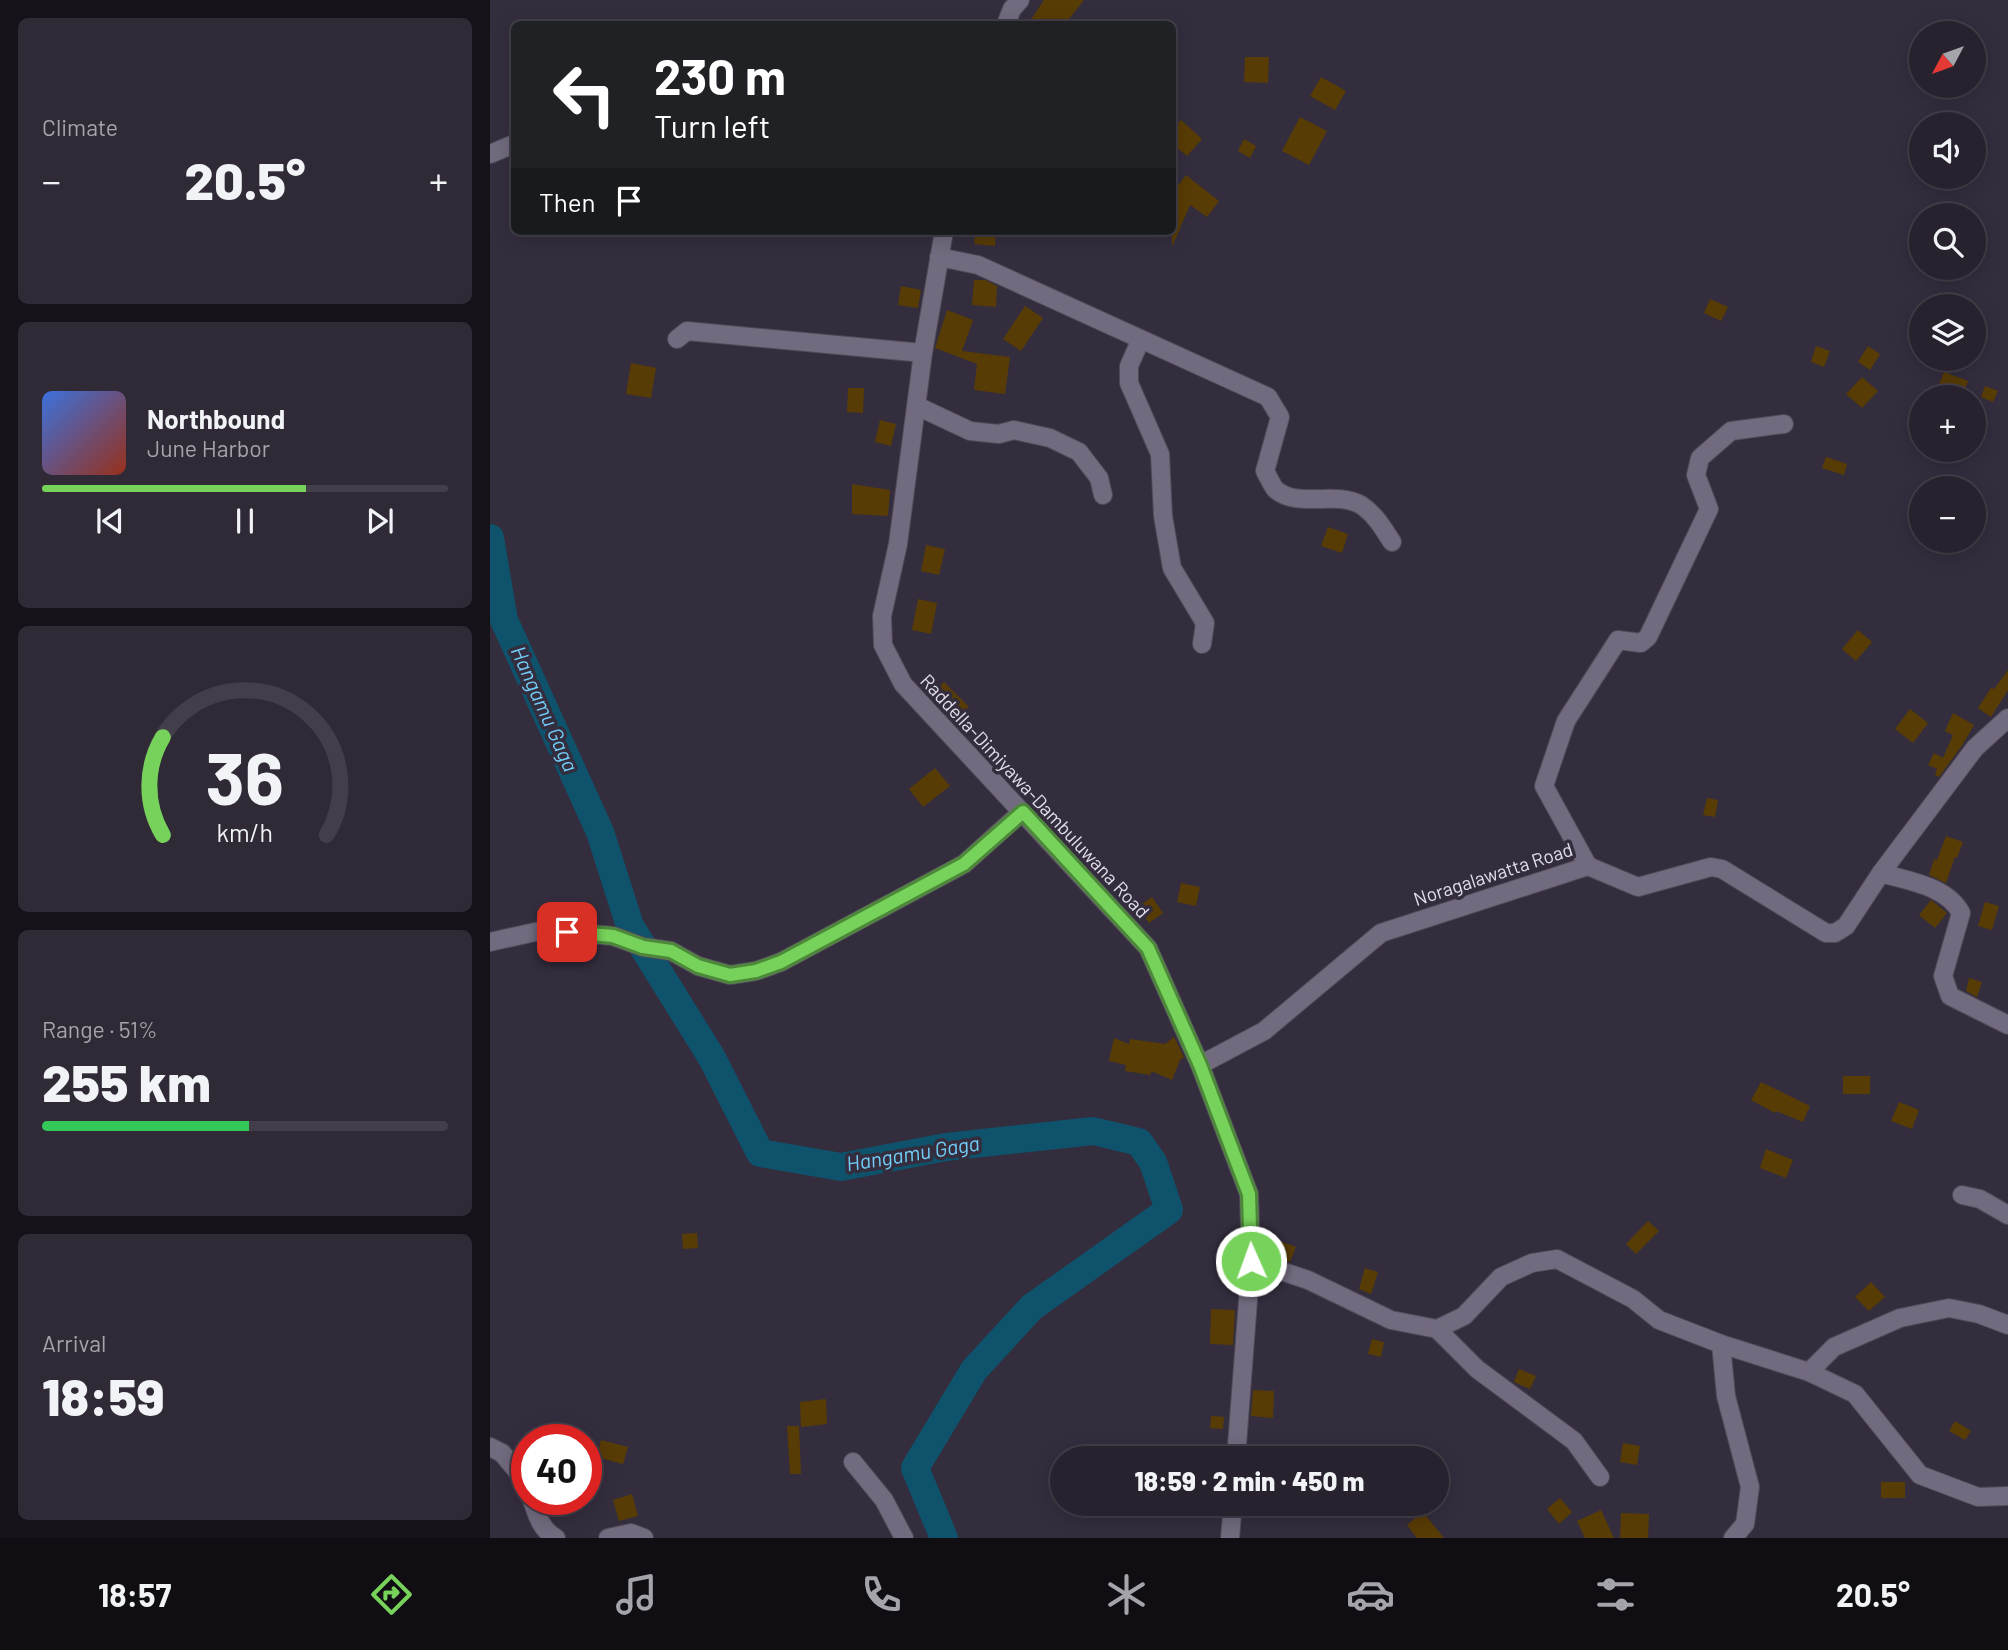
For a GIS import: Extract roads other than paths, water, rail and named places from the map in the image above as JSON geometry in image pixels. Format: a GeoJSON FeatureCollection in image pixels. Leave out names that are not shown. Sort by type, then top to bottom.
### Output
{"type":"FeatureCollection","features":[{"type":"Feature","properties":{"kind":"street"},"geometry":{"type":"LineString","coordinates":[[1007,21],[1012,9],[1020,0]]}},
{"type":"Feature","properties":{"kind":"street"},"geometry":{"type":"LineString","coordinates":[[490,154],[511,145]]}},
{"type":"Feature","properties":{"kind":"street","name":"Raddella-Dimiyawa-Dambuluwana Road"},"geometry":{"type":"LineString","coordinates":[[943,235],[923,353],[898,544],[881,616],[883,645],[903,684],[1148,948],[1200,1065],[1249,1194],[1251,1261],[1237,1446]]}},
{"type":"Feature","properties":{"kind":"street"},"geometry":{"type":"LineString","coordinates":[[939,257],[978,265],[1268,397],[1280,417],[1265,471],[1275,489],[1294,498],[1343,499],[1359,504],[1375,516],[1392,542]]}},
{"type":"Feature","properties":{"kind":"street"},"geometry":{"type":"LineString","coordinates":[[677,339],[687,331],[923,353]]}},
{"type":"Feature","properties":{"kind":"street"},"geometry":{"type":"LineString","coordinates":[[1140,341],[1129,366],[1129,383],[1160,454],[1163,516],[1172,568],[1205,622],[1202,644]]}},
{"type":"Feature","properties":{"kind":"street"},"geometry":{"type":"LineString","coordinates":[[917,406],[970,431],[999,434],[1014,430],[1050,438],[1079,452],[1098,478],[1103,495]]}},
{"type":"Feature","properties":{"kind":"street"},"geometry":{"type":"LineString","coordinates":[[1588,866],[1544,786],[1566,721],[1618,640],[1641,643],[1648,637],[1709,509],[1696,475],[1700,458],[1731,431],[1784,424]]}},
{"type":"Feature","properties":{"kind":"street","name":"Noragalawatta Road"},"geometry":{"type":"LineString","coordinates":[[1200,1065],[1264,1031],[1381,933],[1588,866],[1638,887],[1711,867],[1722,869],[1826,933],[1835,933],[1846,926],[1881,873],[1975,748],[2008,718]]}},
{"type":"Feature","properties":{"kind":"street"},"geometry":{"type":"LineString","coordinates":[[490,942],[544,930],[613,936],[643,947],[671,951],[698,966],[730,975],[756,971],[781,962],[964,864],[1023,812]]}},
{"type":"Feature","properties":{"kind":"street"},"geometry":{"type":"LineString","coordinates":[[1881,873],[1929,887],[1955,903],[1961,913],[1943,975],[1950,996],[2008,1026]]}},
{"type":"Feature","properties":{"kind":"street"},"geometry":{"type":"LineString","coordinates":[[1962,1195],[1980,1199],[2008,1215]]}},
{"type":"Feature","properties":{"kind":"street"},"geometry":{"type":"LineString","coordinates":[[1437,1329],[1464,1316],[1501,1277],[1532,1263],[1557,1259],[1633,1299],[1659,1321],[1721,1345],[1809,1371],[1855,1394],[1920,1475],[1978,1497],[2008,1496]]}},
{"type":"Feature","properties":{"kind":"street"},"geometry":{"type":"LineString","coordinates":[[1251,1261],[1308,1280],[1391,1320],[1437,1329],[1477,1369],[1574,1441],[1600,1478]]}},
{"type":"Feature","properties":{"kind":"street"},"geometry":{"type":"LineString","coordinates":[[1809,1371],[1834,1347],[1900,1318],[1950,1308],[1979,1314],[2008,1325]]}},
{"type":"Feature","properties":{"kind":"street"},"geometry":{"type":"LineString","coordinates":[[1721,1345],[1726,1396],[1749,1487],[1745,1524],[1733,1538]]}},
{"type":"Feature","properties":{"kind":"street"},"geometry":{"type":"LineString","coordinates":[[490,1447],[502,1453],[511,1464]]}},
{"type":"Feature","properties":{"kind":"street"},"geometry":{"type":"LineString","coordinates":[[853,1462],[884,1500],[904,1538]]}},
{"type":"Feature","properties":{"kind":"street"},"geometry":{"type":"LineString","coordinates":[[537,1515],[550,1535],[556,1538]]}},
{"type":"Feature","properties":{"kind":"street"},"geometry":{"type":"LineString","coordinates":[[1230,1538],[1232,1516]]}},
{"type":"Feature","properties":{"kind":"street"},"geometry":{"type":"LineString","coordinates":[[608,1538],[631,1532],[644,1538]]}},
{"type":"Feature","properties":{"kind":"waterway","name":"Hangamu Gaga"},"geometry":{"type":"LineString","coordinates":[[490,538],[504,620],[600,832],[630,926],[712,1058],[760,1153],[841,1167],[946,1147],[1093,1131],[1139,1142],[1153,1162],[1169,1210],[1032,1307],[974,1370],[915,1468],[944,1538]]}}]}
